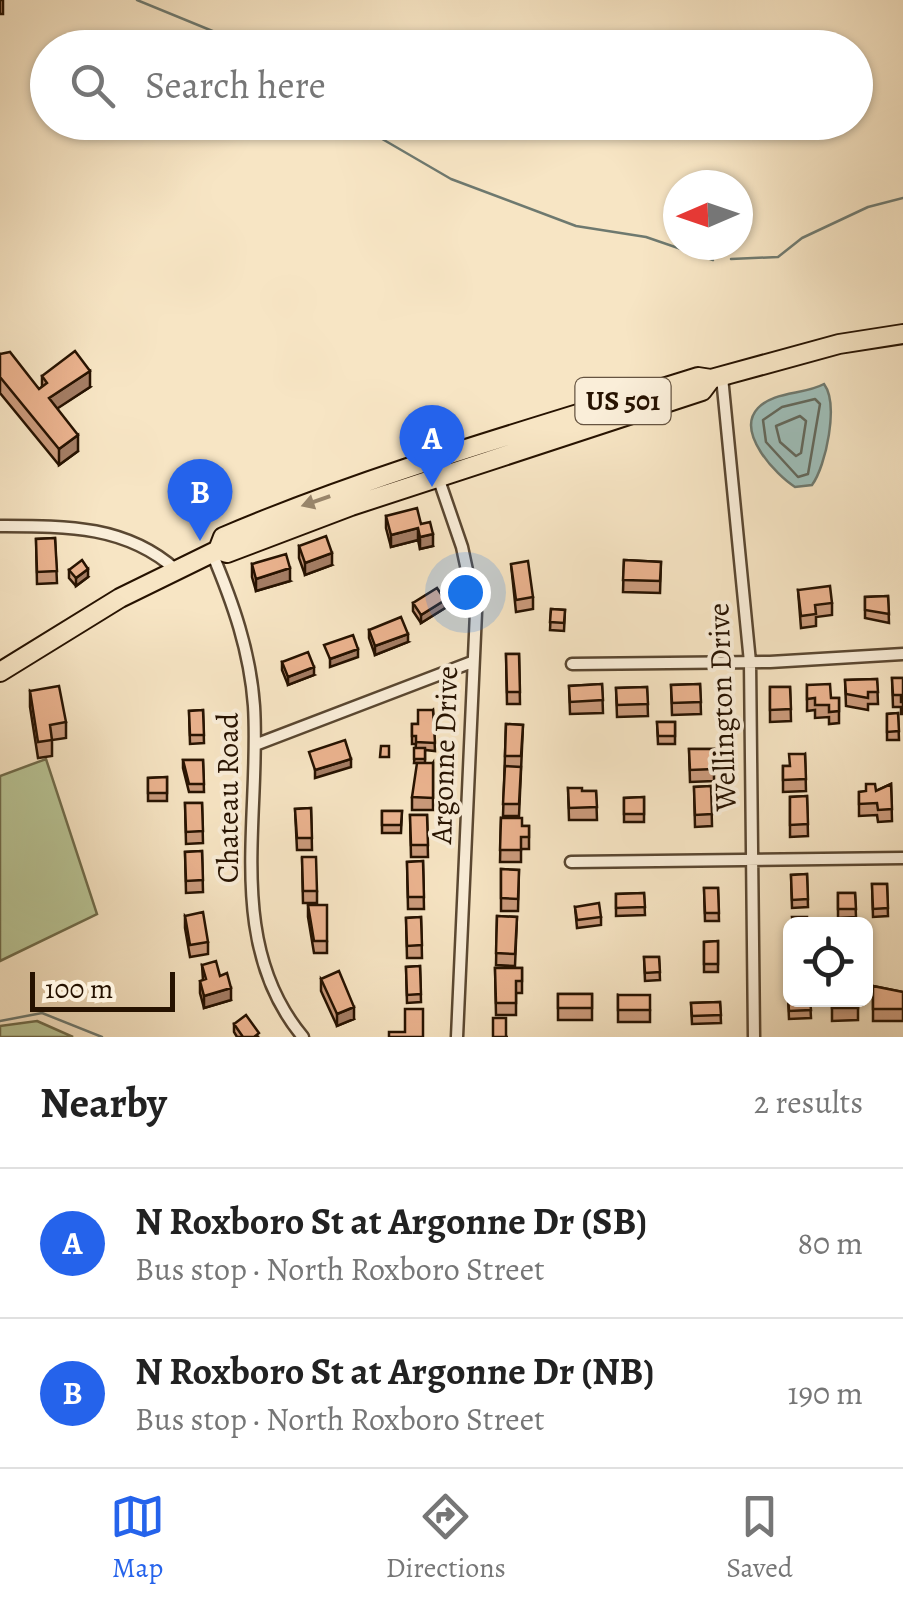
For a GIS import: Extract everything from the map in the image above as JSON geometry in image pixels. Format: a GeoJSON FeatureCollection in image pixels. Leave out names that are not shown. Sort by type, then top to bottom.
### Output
{"type":"FeatureCollection","features":[{"type":"Feature","properties":{"kind":"highway","name":"US 501"},"geometry":{"type":"LineString","coordinates":[[0,672],[215,551],[223,537],[269,518],[429,461],[698,377],[716,378],[840,344],[903,334]]}},
{"type":"Feature","properties":{"kind":"highway","name":"US 501"},"geometry":{"type":"LineString","coordinates":[[215,551],[227,553],[350,506],[702,391],[716,378]]}},
{"type":"Feature","properties":{"kind":"highway"},"geometry":{"type":"LineString","coordinates":[[439,480],[442,468],[515,443],[520,433]]}},
{"type":"Feature","properties":{"kind":"highway"},"geometry":{"type":"LineString","coordinates":[[350,506],[366,494],[421,474],[429,461]]}},
{"type":"Feature","properties":{"kind":"street","name":"Wellington Drive"},"geometry":{"type":"LineString","coordinates":[[716,378],[750,662],[754,1037]]}},
{"type":"Feature","properties":{"kind":"street","name":"Argonne Drive"},"geometry":{"type":"LineString","coordinates":[[439,480],[473,585],[456,1037]]}},
{"type":"Feature","properties":{"kind":"street"},"geometry":{"type":"LineString","coordinates":[[0,526],[63,528],[128,538],[176,570]]}},
{"type":"Feature","properties":{"kind":"street","name":"Chateau Road"},"geometry":{"type":"LineString","coordinates":[[215,551],[245,648],[255,744],[252,889],[256,938],[274,994],[302,1037]]}},
{"type":"Feature","properties":{"kind":"street"},"geometry":{"type":"LineString","coordinates":[[572,664],[750,662],[903,654]]}},
{"type":"Feature","properties":{"kind":"street"},"geometry":{"type":"LineString","coordinates":[[255,744],[472,662]]}},
{"type":"Feature","properties":{"kind":"street"},"geometry":{"type":"LineString","coordinates":[[571,862],[903,858]]}},
{"type":"Feature","properties":{"kind":"green space"},"geometry":{"type":"Polygon","coordinates":[[[46,759],[97,914],[0,961],[0,776],[46,759]]]}},
{"type":"Feature","properties":{"kind":"green space"},"geometry":{"type":"Polygon","coordinates":[[[37,1021],[73,1037],[0,1037],[0,1026],[37,1021]]]}},
{"type":"Feature","properties":{"kind":"water"},"geometry":{"type":"Polygon","coordinates":[[[824,384],[830,406],[826,450],[812,485],[795,487],[761,452],[751,429],[752,418],[758,408],[772,399],[824,384]]]}},
{"type":"Feature","properties":{"kind":"building"},"geometry":{"type":"Polygon","coordinates":[[[75,351],[90,371],[49,398],[78,435],[59,449],[0,377],[0,354],[10,352],[39,389],[47,383],[42,376],[75,351]]]}},
{"type":"Feature","properties":{"kind":"building"},"geometry":{"type":"Polygon","coordinates":[[[417,508],[421,524],[430,522],[433,534],[420,537],[418,528],[391,535],[386,516],[417,508]]]}},
{"type":"Feature","properties":{"kind":"building"},"geometry":{"type":"Polygon","coordinates":[[[326,536],[332,553],[305,563],[299,546],[326,536]]]}},
{"type":"Feature","properties":{"kind":"building"},"geometry":{"type":"Polygon","coordinates":[[[55,538],[57,571],[37,572],[36,539],[55,538]]]}},
{"type":"Feature","properties":{"kind":"building"},"geometry":{"type":"Polygon","coordinates":[[[286,554],[290,568],[256,579],[252,564],[286,554]]]}},
{"type":"Feature","properties":{"kind":"building"},"geometry":{"type":"Polygon","coordinates":[[[82,560],[88,569],[76,578],[69,570],[82,560]]]}},
{"type":"Feature","properties":{"kind":"building"},"geometry":{"type":"Polygon","coordinates":[[[624,560],[661,562],[660,581],[623,580],[624,560]]]}},
{"type":"Feature","properties":{"kind":"building"},"geometry":{"type":"Polygon","coordinates":[[[528,561],[533,597],[516,600],[511,564],[528,561]]]}},
{"type":"Feature","properties":{"kind":"building"},"geometry":{"type":"Polygon","coordinates":[[[830,586],[832,603],[815,605],[816,614],[801,616],[798,590],[830,586]]]}},
{"type":"Feature","properties":{"kind":"building"},"geometry":{"type":"Polygon","coordinates":[[[437,588],[445,600],[421,615],[413,603],[437,588]]]}},
{"type":"Feature","properties":{"kind":"building"},"geometry":{"type":"Polygon","coordinates":[[[888,596],[889,614],[865,610],[865,597],[888,596]]]}},
{"type":"Feature","properties":{"kind":"building"},"geometry":{"type":"Polygon","coordinates":[[[551,609],[565,610],[564,623],[550,622],[551,609]]]}},
{"type":"Feature","properties":{"kind":"building"},"geometry":{"type":"Polygon","coordinates":[[[401,617],[408,634],[375,646],[369,630],[401,617]]]}},
{"type":"Feature","properties":{"kind":"building"},"geometry":{"type":"Polygon","coordinates":[[[353,635],[358,649],[330,659],[324,645],[353,635]]]}},
{"type":"Feature","properties":{"kind":"building"},"geometry":{"type":"Polygon","coordinates":[[[308,652],[314,667],[288,677],[282,662],[308,652]]]}},
{"type":"Feature","properties":{"kind":"building"},"geometry":{"type":"Polygon","coordinates":[[[506,654],[519,654],[520,692],[507,692],[506,654]]]}},
{"type":"Feature","properties":{"kind":"building"},"geometry":{"type":"Polygon","coordinates":[[[892,678],[903,678],[903,702],[901,695],[893,695],[892,678]]]}},
{"type":"Feature","properties":{"kind":"building"},"geometry":{"type":"Polygon","coordinates":[[[877,679],[878,692],[868,692],[868,698],[846,694],[845,680],[877,679]]]}},
{"type":"Feature","properties":{"kind":"building"},"geometry":{"type":"Polygon","coordinates":[[[602,684],[603,700],[570,702],[569,686],[602,684]]]}},
{"type":"Feature","properties":{"kind":"building"},"geometry":{"type":"Polygon","coordinates":[[[700,684],[701,702],[672,703],[671,685],[700,684]]]}},
{"type":"Feature","properties":{"kind":"building"},"geometry":{"type":"Polygon","coordinates":[[[830,684],[831,698],[839,698],[839,711],[829,712],[829,705],[815,705],[815,698],[807,699],[807,685],[830,684]]]}},
{"type":"Feature","properties":{"kind":"building"},"geometry":{"type":"Polygon","coordinates":[[[59,686],[66,722],[50,725],[52,740],[38,742],[30,691],[59,686]]]}},
{"type":"Feature","properties":{"kind":"building"},"geometry":{"type":"Polygon","coordinates":[[[647,687],[648,704],[617,705],[616,688],[647,687]]]}},
{"type":"Feature","properties":{"kind":"building"},"geometry":{"type":"Polygon","coordinates":[[[770,687],[790,687],[791,709],[770,710],[770,687]]]}},
{"type":"Feature","properties":{"kind":"building"},"geometry":{"type":"Polygon","coordinates":[[[203,710],[204,735],[190,735],[189,711],[203,710]]]}},
{"type":"Feature","properties":{"kind":"building"},"geometry":{"type":"Polygon","coordinates":[[[418,710],[433,710],[435,743],[416,742],[416,736],[412,736],[412,724],[418,724],[418,710]]]}},
{"type":"Feature","properties":{"kind":"building"},"geometry":{"type":"Polygon","coordinates":[[[898,713],[899,731],[887,732],[887,714],[898,713]]]}},
{"type":"Feature","properties":{"kind":"building"},"geometry":{"type":"Polygon","coordinates":[[[657,722],[675,722],[675,736],[658,736],[657,722]]]}},
{"type":"Feature","properties":{"kind":"building"},"geometry":{"type":"Polygon","coordinates":[[[506,724],[523,725],[521,756],[505,756],[506,724]]]}},
{"type":"Feature","properties":{"kind":"building"},"geometry":{"type":"Polygon","coordinates":[[[345,740],[351,759],[315,770],[309,752],[345,740]]]}},
{"type":"Feature","properties":{"kind":"building"},"geometry":{"type":"Polygon","coordinates":[[[381,746],[389,746],[389,757],[380,757],[381,746]]]}},
{"type":"Feature","properties":{"kind":"building"},"geometry":{"type":"Polygon","coordinates":[[[414,748],[425,748],[425,759],[414,759],[414,748]]]}},
{"type":"Feature","properties":{"kind":"building"},"geometry":{"type":"Polygon","coordinates":[[[689,749],[714,749],[714,769],[690,770],[689,749]]]}},
{"type":"Feature","properties":{"kind":"building"},"geometry":{"type":"Polygon","coordinates":[[[789,754],[805,754],[806,779],[783,780],[783,766],[790,766],[789,754]]]}},
{"type":"Feature","properties":{"kind":"building"},"geometry":{"type":"Polygon","coordinates":[[[183,760],[203,760],[204,784],[189,784],[183,760]]]}},
{"type":"Feature","properties":{"kind":"building"},"geometry":{"type":"Polygon","coordinates":[[[417,763],[433,763],[433,798],[412,797],[417,763]]]}},
{"type":"Feature","properties":{"kind":"building"},"geometry":{"type":"Polygon","coordinates":[[[505,766],[521,767],[519,804],[503,804],[505,766]]]}},
{"type":"Feature","properties":{"kind":"building"},"geometry":{"type":"Polygon","coordinates":[[[167,777],[167,793],[148,793],[148,778],[167,777]]]}},
{"type":"Feature","properties":{"kind":"building"},"geometry":{"type":"Polygon","coordinates":[[[866,784],[875,784],[876,791],[891,784],[892,809],[878,810],[877,803],[859,804],[859,792],[866,791],[866,784]]]}},
{"type":"Feature","properties":{"kind":"building"},"geometry":{"type":"Polygon","coordinates":[[[711,786],[712,814],[695,815],[694,787],[711,786]]]}},
{"type":"Feature","properties":{"kind":"building"},"geometry":{"type":"Polygon","coordinates":[[[568,788],[596,791],[597,807],[569,808],[568,788]]]}},
{"type":"Feature","properties":{"kind":"building"},"geometry":{"type":"Polygon","coordinates":[[[807,796],[808,824],[790,825],[790,797],[807,796]]]}},
{"type":"Feature","properties":{"kind":"building"},"geometry":{"type":"Polygon","coordinates":[[[644,797],[644,814],[624,814],[624,798],[644,797]]]}},
{"type":"Feature","properties":{"kind":"building"},"geometry":{"type":"Polygon","coordinates":[[[185,803],[202,803],[203,831],[186,832],[185,803]]]}},
{"type":"Feature","properties":{"kind":"building"},"geometry":{"type":"Polygon","coordinates":[[[311,808],[312,838],[297,838],[295,809],[311,808]]]}},
{"type":"Feature","properties":{"kind":"building"},"geometry":{"type":"Polygon","coordinates":[[[382,811],[402,811],[401,825],[382,825],[382,811]]]}},
{"type":"Feature","properties":{"kind":"building"},"geometry":{"type":"Polygon","coordinates":[[[410,815],[427,815],[428,845],[411,845],[410,815]]]}},
{"type":"Feature","properties":{"kind":"building"},"geometry":{"type":"Polygon","coordinates":[[[501,818],[522,818],[522,826],[529,826],[529,837],[521,837],[521,850],[500,850],[501,818]]]}},
{"type":"Feature","properties":{"kind":"building"},"geometry":{"type":"Polygon","coordinates":[[[202,851],[203,880],[186,881],[185,852],[202,851]]]}},
{"type":"Feature","properties":{"kind":"building"},"geometry":{"type":"Polygon","coordinates":[[[302,857],[316,857],[317,891],[303,891],[302,857]]]}},
{"type":"Feature","properties":{"kind":"building"},"geometry":{"type":"Polygon","coordinates":[[[423,861],[424,897],[408,897],[407,862],[423,861]]]}},
{"type":"Feature","properties":{"kind":"building"},"geometry":{"type":"Polygon","coordinates":[[[501,869],[519,870],[518,899],[501,898],[501,869]]]}},
{"type":"Feature","properties":{"kind":"building"},"geometry":{"type":"Polygon","coordinates":[[[807,874],[808,899],[792,900],[791,875],[807,874]]]}},
{"type":"Feature","properties":{"kind":"building"},"geometry":{"type":"Polygon","coordinates":[[[872,884],[887,884],[888,908],[873,909],[872,884]]]}},
{"type":"Feature","properties":{"kind":"building"},"geometry":{"type":"Polygon","coordinates":[[[704,888],[718,888],[719,913],[705,913],[704,888]]]}},
{"type":"Feature","properties":{"kind":"building"},"geometry":{"type":"Polygon","coordinates":[[[644,893],[645,907],[616,908],[616,894],[644,893]]]}},
{"type":"Feature","properties":{"kind":"building"},"geometry":{"type":"Polygon","coordinates":[[[838,893],[855,893],[856,909],[838,909],[838,893]]]}},
{"type":"Feature","properties":{"kind":"building"},"geometry":{"type":"Polygon","coordinates":[[[599,903],[601,917],[577,920],[575,907],[599,903]]]}},
{"type":"Feature","properties":{"kind":"building"},"geometry":{"type":"Polygon","coordinates":[[[308,905],[327,905],[327,941],[314,941],[308,905]]]}},
{"type":"Feature","properties":{"kind":"building"},"geometry":{"type":"Polygon","coordinates":[[[203,912],[208,942],[190,945],[185,916],[203,912]]]}},
{"type":"Feature","properties":{"kind":"building"},"geometry":{"type":"Polygon","coordinates":[[[497,916],[517,917],[515,954],[496,953],[497,916]]]}},
{"type":"Feature","properties":{"kind":"building"},"geometry":{"type":"Polygon","coordinates":[[[421,917],[422,945],[407,946],[406,918],[421,917]]]}},
{"type":"Feature","properties":{"kind":"building"},"geometry":{"type":"Polygon","coordinates":[[[718,941],[718,964],[704,964],[704,942],[718,941]]]}},
{"type":"Feature","properties":{"kind":"building"},"geometry":{"type":"Polygon","coordinates":[[[644,957],[659,957],[660,972],[645,973],[644,957]]]}},
{"type":"Feature","properties":{"kind":"building"},"geometry":{"type":"Polygon","coordinates":[[[216,961],[220,976],[227,973],[231,988],[204,996],[200,981],[206,979],[202,965],[216,961]]]}},
{"type":"Feature","properties":{"kind":"building"},"geometry":{"type":"Polygon","coordinates":[[[420,966],[421,994],[407,995],[406,967],[420,966]]]}},
{"type":"Feature","properties":{"kind":"building"},"geometry":{"type":"Polygon","coordinates":[[[495,968],[522,968],[522,981],[516,981],[516,1003],[496,1003],[495,968]]]}},
{"type":"Feature","properties":{"kind":"building"},"geometry":{"type":"Polygon","coordinates":[[[339,971],[354,1007],[337,1014],[321,979],[339,971]]]}},
{"type":"Feature","properties":{"kind":"building"},"geometry":{"type":"Polygon","coordinates":[[[873,986],[903,992],[903,1009],[873,1007],[873,986]]]}},
{"type":"Feature","properties":{"kind":"building"},"geometry":{"type":"Polygon","coordinates":[[[558,994],[592,994],[592,1008],[558,1008],[558,994]]]}},
{"type":"Feature","properties":{"kind":"building"},"geometry":{"type":"Polygon","coordinates":[[[618,995],[650,995],[650,1010],[618,1010],[618,995]]]}},
{"type":"Feature","properties":{"kind":"building"},"geometry":{"type":"Polygon","coordinates":[[[720,1002],[721,1015],[692,1016],[691,1003],[720,1002]]]}},
{"type":"Feature","properties":{"kind":"building"},"geometry":{"type":"Polygon","coordinates":[[[789,1007],[811,1007],[811,1010],[789,1011],[789,1007]]]}},
{"type":"Feature","properties":{"kind":"building"},"geometry":{"type":"Polygon","coordinates":[[[405,1009],[423,1009],[423,1037],[389,1037],[389,1032],[405,1032],[405,1009]]]}},
{"type":"Feature","properties":{"kind":"building"},"geometry":{"type":"Polygon","coordinates":[[[246,1015],[259,1033],[254,1037],[243,1037],[234,1024],[246,1015]]]}},
{"type":"Feature","properties":{"kind":"building"},"geometry":{"type":"Polygon","coordinates":[[[493,1018],[506,1018],[506,1037],[493,1037],[493,1018]]]}},
{"type":"Feature","properties":{"kind":"waterway"},"geometry":{"type":"LineString","coordinates":[[137,0],[210,30]]}},
{"type":"Feature","properties":{"kind":"waterway"},"geometry":{"type":"LineString","coordinates":[[384,140],[451,179],[576,226],[663,243]]}},
{"type":"Feature","properties":{"kind":"waterway"},"geometry":{"type":"LineString","coordinates":[[753,258],[778,257],[802,238],[868,207],[903,198]]}},
{"type":"Feature","properties":{"kind":"waterway"},"geometry":{"type":"LineString","coordinates":[[0,1021],[42,1013],[102,1037]]}},
{"type":"Feature","properties":{"kind":"place","name":"N Roxboro St at Argonne Dr (SB)"},"geometry":{"type":"Point","coordinates":[432,487]}},
{"type":"Feature","properties":{"kind":"place","name":"N Roxboro St at Argonne Dr (NB)"},"geometry":{"type":"Point","coordinates":[200,541]}}]}
